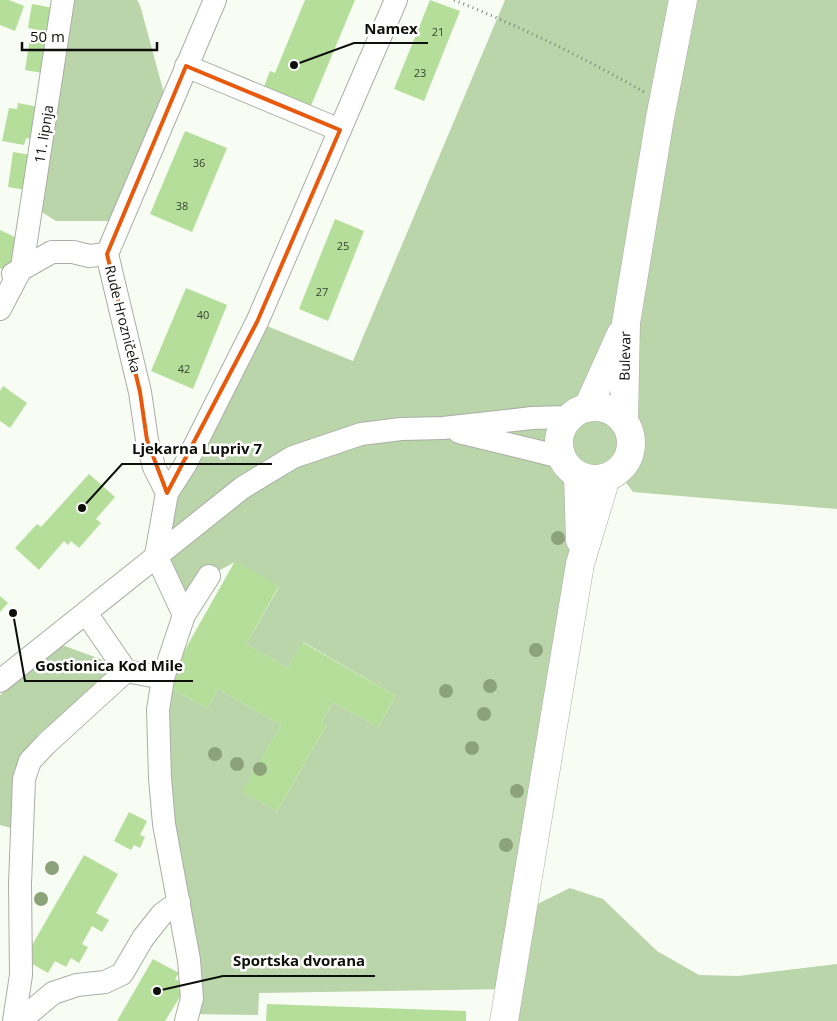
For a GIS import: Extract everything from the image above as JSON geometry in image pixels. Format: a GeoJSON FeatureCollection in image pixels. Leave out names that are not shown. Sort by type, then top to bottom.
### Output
{"type":"FeatureCollection","features":[{"type":"Feature","properties":{"kind":"main road"},"geometry":{"type":"LineString","coordinates":[[626,323],[663,102],[683,0]]}},
{"type":"Feature","properties":{"kind":"main road","name":"Bulevar"},"geometry":{"type":"LineString","coordinates":[[578,412],[626,323]]}},
{"type":"Feature","properties":{"kind":"main road","name":"Bulevar"},"geometry":{"type":"LineString","coordinates":[[624,421],[626,323]]}},
{"type":"Feature","properties":{"kind":"main road"},"geometry":{"type":"LineString","coordinates":[[569,467],[592,480],[606,478],[618,472],[624,465],[632,448],[630,433],[624,421],[614,412],[601,407],[578,412],[561,429],[558,443],[569,467],[580,564]]}},
{"type":"Feature","properties":{"kind":"main road"},"geometry":{"type":"LineString","coordinates":[[504,1021],[580,564],[606,478]]}},
{"type":"Feature","properties":{"kind":"street","name":"11. lipnja"},"geometry":{"type":"LineString","coordinates":[[0,310],[22,267],[63,0]]}},
{"type":"Feature","properties":{"kind":"street","name":"Rude Hrozničeka"},"geometry":{"type":"LineString","coordinates":[[167,493],[154,467],[147,440],[140,392],[107,254],[215,0]]}},
{"type":"Feature","properties":{"kind":"street"},"geometry":{"type":"LineString","coordinates":[[184,615],[156,555],[167,493],[184,464],[257,322],[396,0]]}},
{"type":"Feature","properties":{"kind":"street"},"geometry":{"type":"LineString","coordinates":[[186,66],[340,130]]}},
{"type":"Feature","properties":{"kind":"street"},"geometry":{"type":"LineString","coordinates":[[0,284],[22,267],[52,252],[72,252],[89,256],[107,254]]}},
{"type":"Feature","properties":{"kind":"street"},"geometry":{"type":"LineString","coordinates":[[0,681],[242,488],[293,457],[361,434],[401,429],[443,428],[578,412]]}},
{"type":"Feature","properties":{"kind":"street"},"geometry":{"type":"LineString","coordinates":[[443,428],[569,467]]}},
{"type":"Feature","properties":{"kind":"street"},"geometry":{"type":"LineString","coordinates":[[186,1021],[192,998],[189,960],[164,824],[160,778],[158,710],[163,678],[184,615],[209,576]]}},
{"type":"Feature","properties":{"kind":"street"},"geometry":{"type":"LineString","coordinates":[[86,613],[126,671],[163,678]]}},
{"type":"Feature","properties":{"kind":"street"},"geometry":{"type":"LineString","coordinates":[[14,1021],[21,975],[20,884],[24,779],[30,761],[46,744],[126,671]]}},
{"type":"Feature","properties":{"kind":"street"},"geometry":{"type":"LineString","coordinates":[[20,1021],[53,993],[77,986],[104,982],[122,974],[143,938],[162,914],[179,902]]}},
{"type":"Feature","properties":{"kind":"path"},"geometry":{"type":"LineString","coordinates":[[454,0],[497,17],[585,60],[663,102]]}},
{"type":"Feature","properties":{"kind":"highlighted area"},"geometry":{"type":"Polygon","coordinates":[[[186,66],[340,130],[257,322],[167,493],[147,440],[140,392],[107,254],[186,66]]]}},
{"type":"Feature","properties":{"kind":"green space"},"geometry":{"type":"Polygon","coordinates":[[[67,0],[137,0],[165,97],[109,221],[56,221],[40,211],[67,0]]]}},
{"type":"Feature","properties":{"kind":"green space"},"geometry":{"type":"Polygon","coordinates":[[[505,0],[837,0],[837,509],[633,492],[618,472],[606,478],[523,911],[570,888],[603,899],[657,951],[699,975],[738,976],[837,964],[837,1021],[504,1021],[508,989],[259,993],[258,1015],[188,1014],[165,685],[207,708],[218,689],[281,725],[243,792],[277,811],[326,726],[321,723],[333,702],[378,727],[396,696],[303,642],[288,668],[246,644],[279,587],[235,562],[209,576],[184,615],[156,555],[167,493],[257,322],[353,361],[505,0]]]}},
{"type":"Feature","properties":{"kind":"green space"},"geometry":{"type":"Polygon","coordinates":[[[62,645],[103,660],[107,675],[39,734],[15,768],[11,828],[0,825],[0,695],[62,645]]]}},
{"type":"Feature","properties":{"kind":"building"},"geometry":{"type":"Polygon","coordinates":[[[0,0],[9,0],[24,6],[15,31],[0,25],[0,0]]]}},
{"type":"Feature","properties":{"kind":"building"},"geometry":{"type":"Polygon","coordinates":[[[305,0],[355,0],[310,108],[263,89],[270,71],[275,73],[305,0]]]}},
{"type":"Feature","properties":{"kind":"building"},"geometry":{"type":"Polygon","coordinates":[[[430,0],[460,11],[424,101],[394,89],[430,0]]]}},
{"type":"Feature","properties":{"kind":"building"},"geometry":{"type":"Polygon","coordinates":[[[32,4],[59,9],[54,33],[28,28],[32,4]]]}},
{"type":"Feature","properties":{"kind":"building"},"geometry":{"type":"Polygon","coordinates":[[[30,38],[53,42],[48,74],[25,70],[30,38]]]}},
{"type":"Feature","properties":{"kind":"building"},"geometry":{"type":"Polygon","coordinates":[[[18,103],[44,108],[32,139],[26,138],[24,145],[2,141],[9,108],[17,109],[18,103]]]}},
{"type":"Feature","properties":{"kind":"building"},"geometry":{"type":"Polygon","coordinates":[[[185,131],[227,148],[192,232],[150,214],[185,131]]]}},
{"type":"Feature","properties":{"kind":"building"},"geometry":{"type":"Polygon","coordinates":[[[13,152],[37,156],[32,191],[8,187],[13,152]]]}},
{"type":"Feature","properties":{"kind":"building"},"geometry":{"type":"Polygon","coordinates":[[[335,219],[364,231],[328,321],[299,309],[335,219]]]}},
{"type":"Feature","properties":{"kind":"building"},"geometry":{"type":"Polygon","coordinates":[[[0,230],[23,241],[8,272],[0,268],[0,230]]]}},
{"type":"Feature","properties":{"kind":"building"},"geometry":{"type":"Polygon","coordinates":[[[186,288],[227,305],[193,389],[151,371],[186,288]]]}},
{"type":"Feature","properties":{"kind":"building"},"geometry":{"type":"Polygon","coordinates":[[[3,386],[27,403],[10,428],[0,421],[0,391],[3,386]]]}},
{"type":"Feature","properties":{"kind":"building"},"geometry":{"type":"Polygon","coordinates":[[[89,474],[115,497],[96,519],[101,523],[79,548],[71,541],[68,545],[64,541],[39,570],[15,548],[37,524],[41,527],[89,474]]]}},
{"type":"Feature","properties":{"kind":"building"},"geometry":{"type":"Polygon","coordinates":[[[235,561],[279,586],[246,644],[288,668],[302,642],[396,696],[378,727],[333,702],[321,723],[326,726],[277,811],[242,792],[281,725],[218,689],[207,708],[165,685],[235,561]]]}},
{"type":"Feature","properties":{"kind":"building"},"geometry":{"type":"Polygon","coordinates":[[[0,596],[8,603],[0,612],[0,596]]]}},
{"type":"Feature","properties":{"kind":"building"},"geometry":{"type":"Polygon","coordinates":[[[129,812],[147,821],[140,835],[145,837],[140,848],[134,845],[131,850],[114,841],[129,812]]]}},
{"type":"Feature","properties":{"kind":"building"},"geometry":{"type":"Polygon","coordinates":[[[84,855],[118,874],[96,913],[109,920],[102,932],[92,926],[82,944],[88,947],[79,963],[71,958],[66,967],[55,961],[48,973],[24,959],[84,855]]]}},
{"type":"Feature","properties":{"kind":"building"},"geometry":{"type":"Polygon","coordinates":[[[153,959],[179,973],[175,979],[182,983],[178,989],[183,992],[165,1021],[117,1021],[153,959]]]}},
{"type":"Feature","properties":{"kind":"building"},"geometry":{"type":"Polygon","coordinates":[[[267,1004],[466,1011],[466,1021],[266,1021],[267,1004]]]}},
{"type":"Feature","properties":{"kind":"place","name":"Namex"},"geometry":{"type":"Point","coordinates":[294,65]}},
{"type":"Feature","properties":{"kind":"place","name":"Ljekarna Lupriv 7"},"geometry":{"type":"Point","coordinates":[82,508]}},
{"type":"Feature","properties":{"kind":"place","name":"Gostionica Kod Mile"},"geometry":{"type":"Point","coordinates":[13,613]}},
{"type":"Feature","properties":{"kind":"place","name":"Sportska dvorana"},"geometry":{"type":"Point","coordinates":[157,991]}}]}
